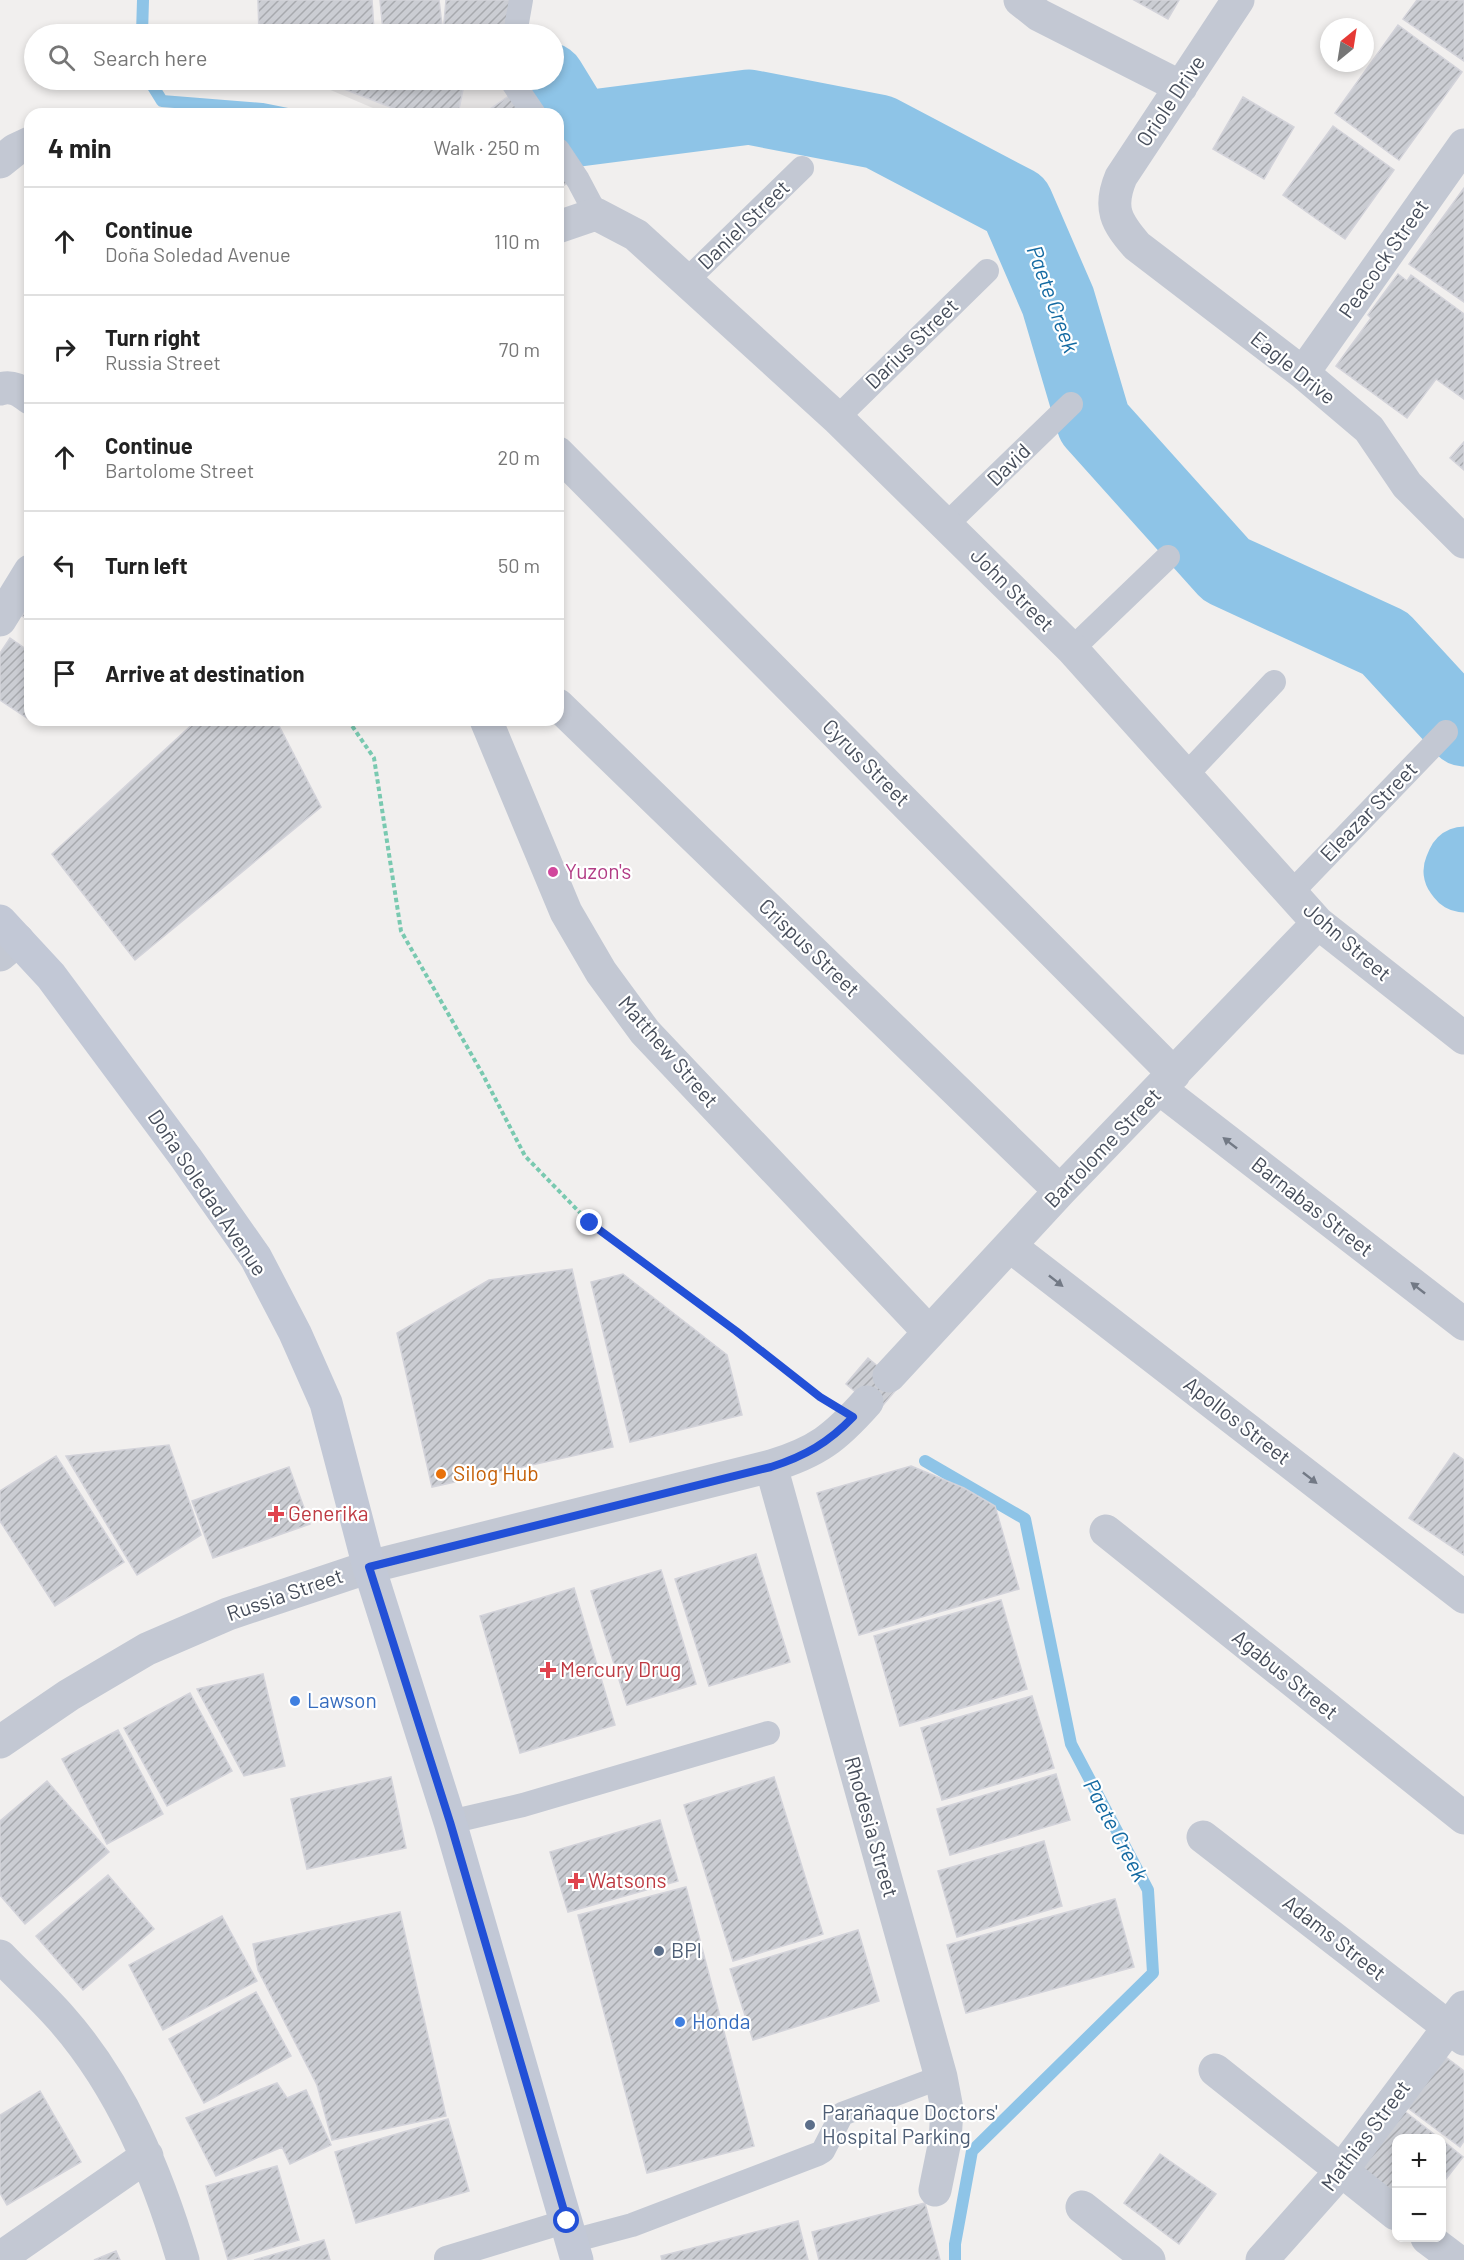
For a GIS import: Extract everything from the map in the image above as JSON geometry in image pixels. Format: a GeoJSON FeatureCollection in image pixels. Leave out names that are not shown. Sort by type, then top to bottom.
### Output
{"type":"FeatureCollection","features":[{"type":"Feature","properties":{"kind":"main road","name":"Doña Soledad Avenue"},"geometry":{"type":"LineString","coordinates":[[6,939],[51,976],[186,1158],[256,1258],[295,1333],[326,1403],[369,1567],[450,1822],[572,2241]]}},
{"type":"Feature","properties":{"kind":"street"},"geometry":{"type":"LineString","coordinates":[[1020,0],[1039,15],[1181,87]]}},
{"type":"Feature","properties":{"kind":"street","name":"Oriole Drive"},"geometry":{"type":"LineString","coordinates":[[1113,206],[1115,191],[1121,177],[1238,0]]}},
{"type":"Feature","properties":{"kind":"street","name":"Peacock Street"},"geometry":{"type":"LineString","coordinates":[[1303,373],[1464,145]]}},
{"type":"Feature","properties":{"kind":"street"},"geometry":{"type":"LineString","coordinates":[[0,162],[15,150],[24,146]]}},
{"type":"Feature","properties":{"kind":"street","name":"Eagle Drive"},"geometry":{"type":"LineString","coordinates":[[1113,206],[1120,227],[1137,246],[1303,373],[1369,429],[1407,485],[1464,542]]}},
{"type":"Feature","properties":{"kind":"street"},"geometry":{"type":"LineString","coordinates":[[564,225],[596,214]]}},
{"type":"Feature","properties":{"kind":"street","name":"John Street"},"geometry":{"type":"LineString","coordinates":[[596,214],[636,235],[837,418],[1072,649],[1318,923],[1464,1038]]}},
{"type":"Feature","properties":{"kind":"street"},"geometry":{"type":"LineString","coordinates":[[0,389],[6,387],[24,394]]}},
{"type":"Feature","properties":{"kind":"street","name":"Cyrus Street"},"geometry":{"type":"LineString","coordinates":[[564,459],[1167,1082]]}},
{"type":"Feature","properties":{"kind":"street"},"geometry":{"type":"LineString","coordinates":[[0,620],[24,581]]}},
{"type":"Feature","properties":{"kind":"street","name":"Crispus Street"},"geometry":{"type":"LineString","coordinates":[[564,711],[1060,1191]]}},
{"type":"Feature","properties":{"kind":"street","name":"Matthew Street"},"geometry":{"type":"LineString","coordinates":[[488,726],[566,912],[607,981],[645,1032],[929,1332]]}},
{"type":"Feature","properties":{"kind":"street","name":"Bartolome Street"},"geometry":{"type":"LineString","coordinates":[[889,1376],[1060,1191],[1318,923]]}},
{"type":"Feature","properties":{"kind":"street","name":"Barnabas Street"},"geometry":{"type":"LineString","coordinates":[[1167,1082],[1464,1324]]}},
{"type":"Feature","properties":{"kind":"street","name":"Apollos Street"},"geometry":{"type":"LineString","coordinates":[[1010,1246],[1464,1597]]}},
{"type":"Feature","properties":{"kind":"street"},"geometry":{"type":"LineString","coordinates":[[771,1467],[795,1459],[827,1441],[860,1409]]}},
{"type":"Feature","properties":{"kind":"street","name":"Russia Street"},"geometry":{"type":"LineString","coordinates":[[0,1742],[69,1695],[147,1649],[228,1614],[369,1567],[771,1467]]}},
{"type":"Feature","properties":{"kind":"street","name":"Rhodesia Street"},"geometry":{"type":"LineString","coordinates":[[771,1467],[941,2077],[947,2109],[945,2141],[935,2190]]}},
{"type":"Feature","properties":{"kind":"street","name":"Agabus Street"},"geometry":{"type":"LineString","coordinates":[[1106,1531],[1464,1818]]}},
{"type":"Feature","properties":{"kind":"street","name":"Adams Street"},"geometry":{"type":"LineString","coordinates":[[1203,1837],[1459,2024]]}},
{"type":"Feature","properties":{"kind":"street"},"geometry":{"type":"LineString","coordinates":[[0,1956],[68,2027],[111,2086],[147,2156],[165,2202],[183,2260]]}},
{"type":"Feature","properties":{"kind":"street","name":"Mathias Street"},"geometry":{"type":"LineString","coordinates":[[1262,2260],[1341,2171],[1459,2024]]}},
{"type":"Feature","properties":{"kind":"street"},"geometry":{"type":"LineString","coordinates":[[1215,2070],[1392,2211]]}},
{"type":"Feature","properties":{"kind":"street"},"geometry":{"type":"LineString","coordinates":[[0,2258],[147,2156]]}},
{"type":"Feature","properties":{"kind":"street"},"geometry":{"type":"LineString","coordinates":[[1082,2206],[1149,2260]]}},
{"type":"Feature","properties":{"kind":"street"},"geometry":{"type":"LineString","coordinates":[[1432,2242],[1456,2260]]}},
{"type":"Feature","properties":{"kind":"lane"},"geometry":{"type":"LineString","coordinates":[[516,24],[521,0]]}},
{"type":"Feature","properties":{"kind":"lane"},"geometry":{"type":"LineString","coordinates":[[518,90],[530,108]]}},
{"type":"Feature","properties":{"kind":"lane"},"geometry":{"type":"LineString","coordinates":[[564,159],[596,214]]}},
{"type":"Feature","properties":{"kind":"lane","name":"Daniel Street"},"geometry":{"type":"LineString","coordinates":[[686,281],[802,168]]}},
{"type":"Feature","properties":{"kind":"lane","name":"Darius Street"},"geometry":{"type":"LineString","coordinates":[[837,418],[987,271]]}},
{"type":"Feature","properties":{"kind":"lane","name":"David"},"geometry":{"type":"LineString","coordinates":[[946,525],[1071,404]]}},
{"type":"Feature","properties":{"kind":"lane"},"geometry":{"type":"LineString","coordinates":[[1072,649],[1168,557]]}},
{"type":"Feature","properties":{"kind":"lane"},"geometry":{"type":"LineString","coordinates":[[1186,775],[1274,682]]}},
{"type":"Feature","properties":{"kind":"lane","name":"Eleazar Street"},"geometry":{"type":"LineString","coordinates":[[1292,892],[1446,732]]}},
{"type":"Feature","properties":{"kind":"lane"},"geometry":{"type":"LineString","coordinates":[[450,1822],[523,1805],[768,1733]]}},
{"type":"Feature","properties":{"kind":"lane"},"geometry":{"type":"LineString","coordinates":[[446,2258],[572,2241],[632,2226],[818,2154],[823,2151],[842,2114],[941,2077]]}},
{"type":"Feature","properties":{"kind":"path"},"geometry":{"type":"LineString","coordinates":[[352,726],[374,759],[401,931],[476,1063],[525,1156],[590,1223],[736,1331],[820,1397],[860,1409]]}},
{"type":"Feature","properties":{"kind":"shaded area"},"geometry":{"type":"Polygon","coordinates":[[[331,90],[531,90],[543,108],[373,108],[331,90]]]}},
{"type":"Feature","properties":{"kind":"building"},"geometry":{"type":"Polygon","coordinates":[[[258,0],[372,0],[374,24],[259,24],[258,0]]]}},
{"type":"Feature","properties":{"kind":"building"},"geometry":{"type":"Polygon","coordinates":[[[380,0],[439,0],[442,24],[382,24],[380,0]]]}},
{"type":"Feature","properties":{"kind":"building"},"geometry":{"type":"Polygon","coordinates":[[[446,0],[517,0],[511,24],[444,24],[446,0]]]}},
{"type":"Feature","properties":{"kind":"building"},"geometry":{"type":"Polygon","coordinates":[[[1134,0],[1179,0],[1168,19],[1134,0]]]}},
{"type":"Feature","properties":{"kind":"building"},"geometry":{"type":"Polygon","coordinates":[[[1417,0],[1464,0],[1464,61],[1403,19],[1417,0]]]}},
{"type":"Feature","properties":{"kind":"building"},"geometry":{"type":"Polygon","coordinates":[[[1398,25],[1462,72],[1399,160],[1335,113],[1364,72],[1374,72],[1374,59],[1398,25]]]}},
{"type":"Feature","properties":{"kind":"building"},"geometry":{"type":"Polygon","coordinates":[[[347,90],[463,90],[459,108],[393,108],[347,90]]]}},
{"type":"Feature","properties":{"kind":"building"},"geometry":{"type":"Polygon","coordinates":[[[513,93],[524,108],[492,108],[513,93]]]}},
{"type":"Feature","properties":{"kind":"building"},"geometry":{"type":"Polygon","coordinates":[[[1243,97],[1294,127],[1264,179],[1213,149],[1243,97]]]}},
{"type":"Feature","properties":{"kind":"building"},"geometry":{"type":"Polygon","coordinates":[[[1333,126],[1394,170],[1345,239],[1283,195],[1333,126]]]}},
{"type":"Feature","properties":{"kind":"building"},"geometry":{"type":"Polygon","coordinates":[[[564,168],[572,180],[564,185],[564,168]]]}},
{"type":"Feature","properties":{"kind":"building"},"geometry":{"type":"Polygon","coordinates":[[[1464,188],[1464,302],[1409,264],[1464,188]]]}},
{"type":"Feature","properties":{"kind":"building"},"geometry":{"type":"Polygon","coordinates":[[[1398,274],[1407,281],[1411,275],[1464,314],[1464,399],[1436,379],[1407,418],[1336,366],[1371,318],[1368,315],[1398,274]]]}},
{"type":"Feature","properties":{"kind":"building"},"geometry":{"type":"Polygon","coordinates":[[[1464,442],[1464,470],[1450,458],[1464,442]]]}},
{"type":"Feature","properties":{"kind":"building"},"geometry":{"type":"Polygon","coordinates":[[[10,638],[24,648],[24,716],[0,700],[0,653],[10,638]]]}},
{"type":"Feature","properties":{"kind":"building"},"geometry":{"type":"Polygon","coordinates":[[[191,726],[279,726],[321,807],[135,960],[52,854],[191,726]]]}},
{"type":"Feature","properties":{"kind":"building"},"geometry":{"type":"Polygon","coordinates":[[[572,1269],[613,1447],[432,1487],[397,1333],[489,1280],[572,1269]]]}},
{"type":"Feature","properties":{"kind":"building"},"geometry":{"type":"Polygon","coordinates":[[[623,1274],[727,1355],[742,1415],[630,1442],[591,1282],[623,1274]]]}},
{"type":"Feature","properties":{"kind":"building"},"geometry":{"type":"Polygon","coordinates":[[[868,1358],[900,1385],[878,1411],[846,1384],[868,1358]]]}},
{"type":"Feature","properties":{"kind":"building"},"geometry":{"type":"Polygon","coordinates":[[[169,1445],[201,1535],[137,1575],[66,1456],[169,1445]]]}},
{"type":"Feature","properties":{"kind":"building"},"geometry":{"type":"Polygon","coordinates":[[[1454,1453],[1464,1460],[1464,1555],[1409,1518],[1454,1453]]]}},
{"type":"Feature","properties":{"kind":"building"},"geometry":{"type":"Polygon","coordinates":[[[56,1456],[124,1562],[55,1606],[0,1521],[0,1491],[56,1456]]]}},
{"type":"Feature","properties":{"kind":"building"},"geometry":{"type":"Polygon","coordinates":[[[911,1466],[964,1488],[995,1506],[1019,1589],[859,1635],[817,1493],[911,1466]]]}},
{"type":"Feature","properties":{"kind":"building"},"geometry":{"type":"Polygon","coordinates":[[[289,1467],[310,1524],[213,1558],[192,1501],[289,1467]]]}},
{"type":"Feature","properties":{"kind":"building"},"geometry":{"type":"Polygon","coordinates":[[[756,1554],[790,1662],[709,1686],[675,1579],[756,1554]]]}},
{"type":"Feature","properties":{"kind":"building"},"geometry":{"type":"Polygon","coordinates":[[[661,1570],[696,1684],[627,1705],[591,1591],[661,1570]]]}},
{"type":"Feature","properties":{"kind":"building","name":"Mercury Drug"},"geometry":{"type":"Polygon","coordinates":[[[574,1588],[615,1725],[520,1753],[480,1616],[574,1588]]]}},
{"type":"Feature","properties":{"kind":"building"},"geometry":{"type":"Polygon","coordinates":[[[1001,1600],[1027,1689],[900,1726],[874,1636],[1001,1600]]]}},
{"type":"Feature","properties":{"kind":"building"},"geometry":{"type":"Polygon","coordinates":[[[263,1674],[285,1766],[244,1776],[197,1689],[263,1674]]]}},
{"type":"Feature","properties":{"kind":"building"},"geometry":{"type":"Polygon","coordinates":[[[190,1693],[232,1771],[167,1806],[124,1728],[190,1693]]]}},
{"type":"Feature","properties":{"kind":"building"},"geometry":{"type":"Polygon","coordinates":[[[1032,1696],[1054,1768],[942,1800],[921,1728],[1032,1696]]]}},
{"type":"Feature","properties":{"kind":"building"},"geometry":{"type":"Polygon","coordinates":[[[118,1730],[163,1814],[107,1844],[62,1759],[118,1730]]]}},
{"type":"Feature","properties":{"kind":"building"},"geometry":{"type":"Polygon","coordinates":[[[1056,1774],[1070,1820],[950,1855],[937,1809],[1056,1774]]]}},
{"type":"Feature","properties":{"kind":"building"},"geometry":{"type":"Polygon","coordinates":[[[391,1777],[406,1848],[307,1869],[291,1799],[391,1777]]]}},
{"type":"Feature","properties":{"kind":"building"},"geometry":{"type":"Polygon","coordinates":[[[774,1777],[823,1934],[733,1961],[684,1805],[774,1777]]]}},
{"type":"Feature","properties":{"kind":"building"},"geometry":{"type":"Polygon","coordinates":[[[47,1781],[109,1852],[25,1924],[0,1895],[0,1821],[47,1781]]]}},
{"type":"Feature","properties":{"kind":"building"},"geometry":{"type":"Polygon","coordinates":[[[660,1820],[678,1881],[568,1912],[550,1852],[660,1820]]]}},
{"type":"Feature","properties":{"kind":"building"},"geometry":{"type":"Polygon","coordinates":[[[1044,1841],[1062,1906],[957,1937],[938,1871],[1044,1841]]]}},
{"type":"Feature","properties":{"kind":"building"},"geometry":{"type":"Polygon","coordinates":[[[108,1875],[154,1929],[83,1990],[36,1936],[108,1875]]]}},
{"type":"Feature","properties":{"kind":"building"},"geometry":{"type":"Polygon","coordinates":[[[686,1887],[754,2146],[647,2173],[578,1915],[686,1887]]]}},
{"type":"Feature","properties":{"kind":"building"},"geometry":{"type":"Polygon","coordinates":[[[1115,1899],[1134,1967],[966,2013],[947,1945],[1115,1899]]]}},
{"type":"Feature","properties":{"kind":"building"},"geometry":{"type":"Polygon","coordinates":[[[400,1912],[446,2116],[332,2140],[317,2085],[258,1970],[253,1944],[400,1912]]]}},
{"type":"Feature","properties":{"kind":"building"},"geometry":{"type":"Polygon","coordinates":[[[222,1916],[257,1981],[163,2030],[129,1965],[222,1916]]]}},
{"type":"Feature","properties":{"kind":"building"},"geometry":{"type":"Polygon","coordinates":[[[858,1930],[879,2001],[753,2040],[730,1969],[858,1930]]]}},
{"type":"Feature","properties":{"kind":"building"},"geometry":{"type":"Polygon","coordinates":[[[256,1992],[291,2056],[204,2103],[169,2039],[256,1992]]]}},
{"type":"Feature","properties":{"kind":"building"},"geometry":{"type":"Polygon","coordinates":[[[1443,2055],[1464,2071],[1464,2141],[1460,2147],[1446,2136],[1446,2134],[1443,2134],[1404,2105],[1443,2055]]]}},
{"type":"Feature","properties":{"kind":"building"},"geometry":{"type":"Polygon","coordinates":[[[277,2083],[287,2098],[306,2090],[331,2145],[290,2164],[282,2147],[216,2176],[186,2118],[277,2083]]]}},
{"type":"Feature","properties":{"kind":"building"},"geometry":{"type":"Polygon","coordinates":[[[40,2091],[81,2162],[7,2205],[0,2193],[0,2115],[40,2091]]]}},
{"type":"Feature","properties":{"kind":"building"},"geometry":{"type":"Polygon","coordinates":[[[1403,2110],[1434,2134],[1392,2134],[1392,2194],[1358,2167],[1403,2110]]]}},
{"type":"Feature","properties":{"kind":"building"},"geometry":{"type":"Polygon","coordinates":[[[448,2119],[469,2191],[356,2223],[335,2152],[448,2119]]]}},
{"type":"Feature","properties":{"kind":"building"},"geometry":{"type":"Polygon","coordinates":[[[1446,2143],[1463,2157],[1446,2179],[1446,2143]]]}},
{"type":"Feature","properties":{"kind":"building"},"geometry":{"type":"Polygon","coordinates":[[[1160,2154],[1216,2194],[1179,2244],[1124,2203],[1160,2154]]]}},
{"type":"Feature","properties":{"kind":"building"},"geometry":{"type":"Polygon","coordinates":[[[277,2166],[299,2240],[228,2260],[206,2186],[277,2166]]]}},
{"type":"Feature","properties":{"kind":"building"},"geometry":{"type":"Polygon","coordinates":[[[925,2203],[940,2260],[819,2260],[812,2232],[925,2203]]]}},
{"type":"Feature","properties":{"kind":"building"},"geometry":{"type":"Polygon","coordinates":[[[798,2221],[808,2260],[662,2260],[661,2256],[798,2221]]]}},
{"type":"Feature","properties":{"kind":"building"},"geometry":{"type":"Polygon","coordinates":[[[324,2240],[330,2260],[254,2260],[324,2240]]]}},
{"type":"Feature","properties":{"kind":"building"},"geometry":{"type":"Polygon","coordinates":[[[116,2251],[120,2260],[94,2260],[116,2251]]]}},
{"type":"Feature","properties":{"kind":"waterway","name":"Paete Creek"},"geometry":{"type":"LineString","coordinates":[[142,24],[143,0]]}},
{"type":"Feature","properties":{"kind":"waterway","name":"Paete Creek"},"geometry":{"type":"LineString","coordinates":[[155,90],[162,101],[250,108]]}},
{"type":"Feature","properties":{"kind":"waterway","name":"Paete Creek"},"geometry":{"type":"LineString","coordinates":[[554,90],[578,129],[749,107],[879,132],[1016,204],[1058,301],[1094,423],[1226,570],[1385,643],[1464,729]]}},
{"type":"Feature","properties":{"kind":"waterway","name":"Paete Creek"},"geometry":{"type":"LineString","coordinates":[[1464,864],[1461,871],[1464,875]]}},
{"type":"Feature","properties":{"kind":"waterway","name":"Paete Creek"},"geometry":{"type":"LineString","coordinates":[[925,1461],[1025,1519],[1071,1744],[1148,1890],[1153,1973],[972,2151],[955,2244],[955,2260]]}},
{"type":"Feature","properties":{"kind":"place","name":"Yuzon's"},"geometry":{"type":"Point","coordinates":[553,872]}},
{"type":"Feature","properties":{"kind":"place","name":"Silog Hub"},"geometry":{"type":"Point","coordinates":[441,1474]}},
{"type":"Feature","properties":{"kind":"place","name":"Generika"},"geometry":{"type":"Point","coordinates":[276,1514]}},
{"type":"Feature","properties":{"kind":"place","name":"Mercury Drug"},"geometry":{"type":"Point","coordinates":[548,1670]}},
{"type":"Feature","properties":{"kind":"place","name":"Lawson"},"geometry":{"type":"Point","coordinates":[295,1701]}},
{"type":"Feature","properties":{"kind":"place","name":"Watsons"},"geometry":{"type":"Point","coordinates":[576,1881]}},
{"type":"Feature","properties":{"kind":"place","name":"BPI"},"geometry":{"type":"Point","coordinates":[659,1951]}},
{"type":"Feature","properties":{"kind":"place","name":"Honda"},"geometry":{"type":"Point","coordinates":[680,2022]}},
{"type":"Feature","properties":{"kind":"place","name":"Parañaque Doctors' Hospital Parking"},"geometry":{"type":"Point","coordinates":[810,2125]}},
{"type":"Feature","properties":{"kind":"route"},"geometry":{"type":"LineString","coordinates":[[567,2221],[450,1822],[369,1567],[771,1467],[795,1459],[827,1441],[853,1417],[820,1397],[736,1331],[590,1223]]}}]}
